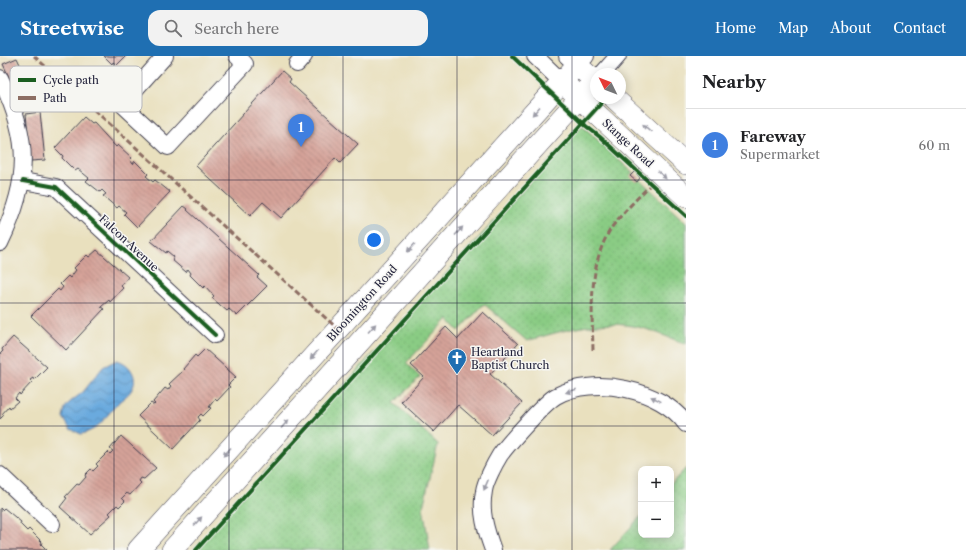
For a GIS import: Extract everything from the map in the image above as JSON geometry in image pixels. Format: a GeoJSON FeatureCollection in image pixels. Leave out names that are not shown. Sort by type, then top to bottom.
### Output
{"type":"FeatureCollection","features":[{"type":"Feature","properties":{"kind":"main road","name":"Bloomington Road"},"geometry":{"type":"LineString","coordinates":[[138,550],[562,82],[577,59]]}},
{"type":"Feature","properties":{"kind":"main road"},"geometry":{"type":"LineString","coordinates":[[577,59],[590,72]]}},
{"type":"Feature","properties":{"kind":"main road","name":"Stange Road"},"geometry":{"type":"LineString","coordinates":[[562,82],[686,197]]}},
{"type":"Feature","properties":{"kind":"main road"},"geometry":{"type":"LineString","coordinates":[[172,550],[590,87]]}},
{"type":"Feature","properties":{"kind":"main road"},"geometry":{"type":"LineString","coordinates":[[621,104],[686,164]]}},
{"type":"Feature","properties":{"kind":"street"},"geometry":{"type":"LineString","coordinates":[[142,82],[165,56]]}},
{"type":"Feature","properties":{"kind":"street"},"geometry":{"type":"LineString","coordinates":[[131,112],[168,147],[245,64],[237,56]]}},
{"type":"Feature","properties":{"kind":"street","name":"Stange Road"},"geometry":{"type":"LineString","coordinates":[[535,56],[562,82]]}},
{"type":"Feature","properties":{"kind":"street"},"geometry":{"type":"LineString","coordinates":[[607,68],[618,56]]}},
{"type":"Feature","properties":{"kind":"street"},"geometry":{"type":"LineString","coordinates":[[0,78],[10,100]]}},
{"type":"Feature","properties":{"kind":"street"},"geometry":{"type":"LineString","coordinates":[[0,242],[12,218],[23,181],[22,143],[15,112]]}},
{"type":"Feature","properties":{"kind":"street","name":"Falcon Avenue"},"geometry":{"type":"LineString","coordinates":[[23,181],[56,187],[215,335]]}},
{"type":"Feature","properties":{"kind":"street"},"geometry":{"type":"LineString","coordinates":[[493,550],[484,524],[482,508],[484,490],[500,455],[544,406],[556,396],[575,389],[610,386],[639,391],[666,404],[686,424]]}},
{"type":"Feature","properties":{"kind":"street"},"geometry":{"type":"LineString","coordinates":[[0,476],[52,524]]}},
{"type":"Feature","properties":{"kind":"green space"},"geometry":{"type":"Polygon","coordinates":[[[582,125],[686,223],[686,344],[646,329],[633,326],[606,324],[579,328],[527,341],[484,304],[459,331],[448,319],[406,363],[420,377],[394,403],[438,444],[423,507],[430,550],[193,550],[582,125]]]}},
{"type":"Feature","properties":{"kind":"green space"},"geometry":{"type":"Polygon","coordinates":[[[686,468],[686,550],[610,550],[638,519],[638,538],[674,538],[674,481],[686,468]]]}},
{"type":"Feature","properties":{"kind":"water"},"geometry":{"type":"Polygon","coordinates":[[[117,360],[126,364],[134,376],[134,385],[131,391],[98,426],[81,434],[70,429],[63,417],[65,408],[83,392],[103,367],[117,360]]]}},
{"type":"Feature","properties":{"kind":"building"},"geometry":{"type":"Polygon","coordinates":[[[104,56],[126,56],[117,65],[113,62],[112,64],[104,56]]]}},
{"type":"Feature","properties":{"kind":"building"},"geometry":{"type":"Polygon","coordinates":[[[17,58],[21,66],[10,66],[10,79],[3,64],[17,58]]]}},
{"type":"Feature","properties":{"kind":"building"},"geometry":{"type":"Polygon","coordinates":[[[282,71],[291,79],[289,82],[358,144],[340,163],[335,158],[281,218],[263,202],[250,216],[196,166],[282,71]]]}},
{"type":"Feature","properties":{"kind":"building"},"geometry":{"type":"Polygon","coordinates":[[[40,112],[45,160],[31,161],[26,114],[40,112]]]}},
{"type":"Feature","properties":{"kind":"building"},"geometry":{"type":"Polygon","coordinates":[[[84,117],[92,124],[94,123],[116,147],[118,145],[132,158],[130,160],[133,164],[135,161],[148,174],[146,176],[153,182],[155,180],[170,192],[137,227],[124,214],[126,212],[119,206],[117,208],[103,196],[106,194],[102,190],[100,192],[86,181],[89,178],[78,169],[75,171],[62,158],[63,156],[55,148],[84,117]]]}},
{"type":"Feature","properties":{"kind":"building"},"geometry":{"type":"Polygon","coordinates":[[[634,172],[640,178],[637,182],[630,176],[634,172]]]}},
{"type":"Feature","properties":{"kind":"building"},"geometry":{"type":"Polygon","coordinates":[[[184,206],[259,275],[257,277],[267,286],[237,316],[229,309],[227,311],[212,298],[214,296],[205,286],[203,288],[190,275],[191,273],[188,269],[186,272],[172,260],[174,257],[167,251],[166,253],[151,241],[184,206]]]}},
{"type":"Feature","properties":{"kind":"building"},"geometry":{"type":"Polygon","coordinates":[[[97,250],[128,277],[121,286],[123,288],[110,302],[109,300],[101,307],[104,309],[66,350],[31,316],[58,289],[60,291],[63,287],[60,284],[68,276],[70,278],[76,270],[74,268],[87,255],[89,257],[97,250]]]}},
{"type":"Feature","properties":{"kind":"building","name":"Heartland Baptist Church"},"geometry":{"type":"Polygon","coordinates":[[[483,312],[518,344],[490,374],[522,403],[492,435],[458,405],[434,432],[401,402],[424,377],[411,365],[446,327],[458,339],[483,312]]]}},
{"type":"Feature","properties":{"kind":"building"},"geometry":{"type":"Polygon","coordinates":[[[13,337],[47,367],[34,380],[33,378],[30,380],[32,382],[20,395],[19,393],[15,398],[18,401],[10,408],[9,406],[2,414],[4,415],[0,419],[0,354],[3,351],[2,349],[13,337]]]}},
{"type":"Feature","properties":{"kind":"building"},"geometry":{"type":"Polygon","coordinates":[[[205,349],[236,377],[228,385],[230,387],[217,401],[215,399],[209,407],[211,408],[203,416],[201,414],[198,417],[200,420],[173,449],[138,416],[151,403],[154,405],[155,404],[153,402],[165,388],[168,390],[171,386],[169,384],[184,370],[183,369],[195,355],[197,357],[205,349]]]}},
{"type":"Feature","properties":{"kind":"building"},"geometry":{"type":"Polygon","coordinates":[[[121,436],[156,468],[144,479],[141,478],[139,481],[141,483],[130,495],[127,493],[122,498],[125,501],[119,507],[117,505],[109,513],[111,515],[90,534],[60,507],[67,498],[65,497],[77,484],[79,485],[86,477],[85,475],[91,469],[93,471],[98,466],[96,464],[108,452],[110,454],[113,451],[110,449],[121,436]]]}},
{"type":"Feature","properties":{"kind":"building"},"geometry":{"type":"Polygon","coordinates":[[[0,508],[2,510],[4,508],[21,522],[20,524],[27,531],[29,529],[42,542],[41,544],[47,550],[0,550],[0,508]]]}},
{"type":"Feature","properties":{"kind":"marked path"},"geometry":{"type":"LineString","coordinates":[[34,56],[45,66]]}},
{"type":"Feature","properties":{"kind":"marked path"},"geometry":{"type":"LineString","coordinates":[[96,112],[338,329]]}},
{"type":"Feature","properties":{"kind":"marked path"},"geometry":{"type":"LineString","coordinates":[[593,350],[593,287],[595,271],[604,241],[612,227],[626,210],[651,184]]}},
{"type":"Feature","properties":{"kind":"cycle path"},"geometry":{"type":"LineString","coordinates":[[512,56],[586,126],[686,216]]}},
{"type":"Feature","properties":{"kind":"cycle path"},"geometry":{"type":"LineString","coordinates":[[196,550],[601,104]]}},
{"type":"Feature","properties":{"kind":"cycle path"},"geometry":{"type":"LineString","coordinates":[[23,181],[56,187],[215,335]]}},
{"type":"Feature","properties":{"kind":"place","name":"Fareway"},"geometry":{"type":"Point","coordinates":[301,147]}},
{"type":"Feature","properties":{"kind":"place","name":"Heartland Baptist Church"},"geometry":{"type":"Point","coordinates":[457,375]}}]}
